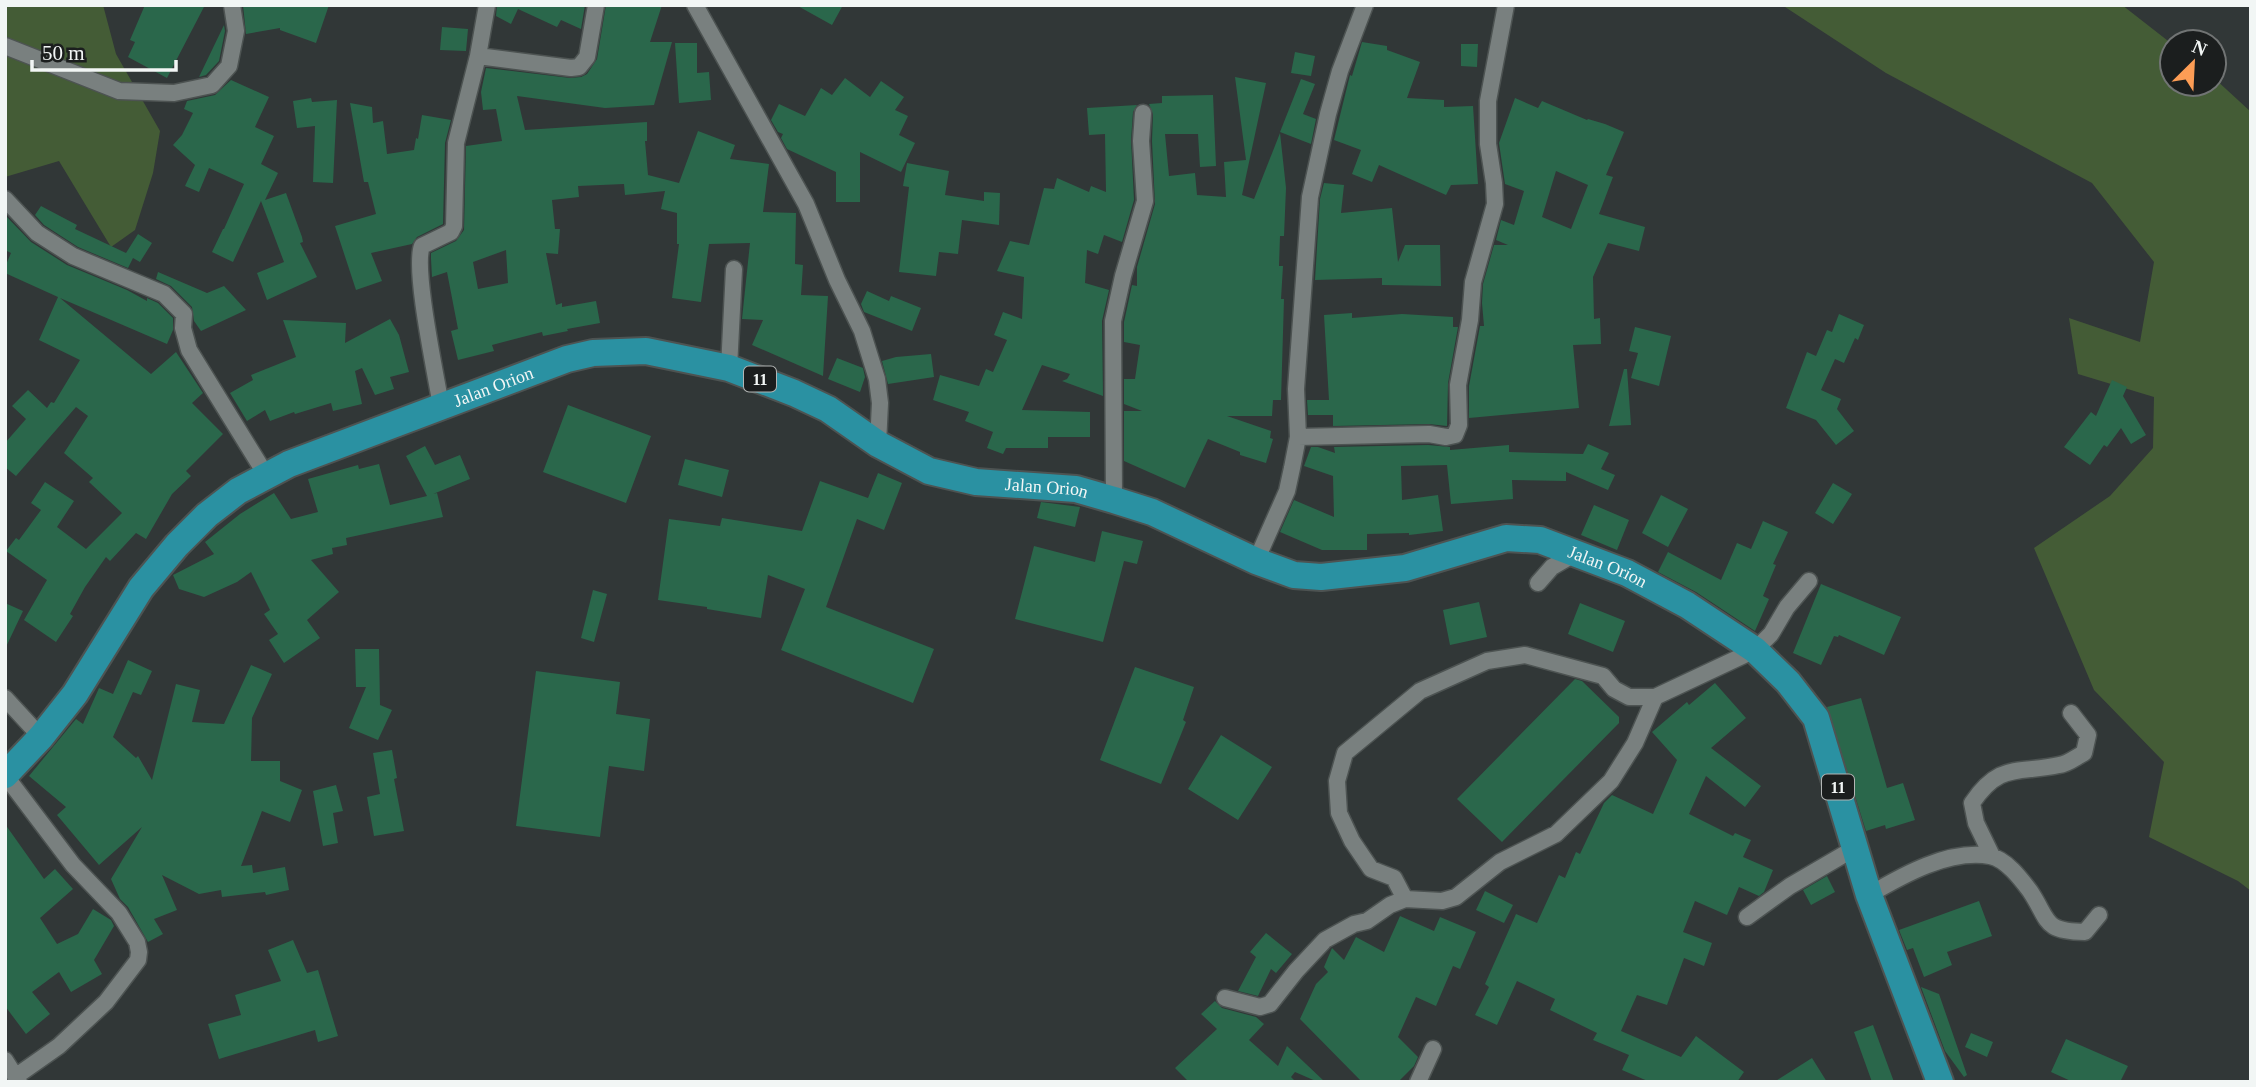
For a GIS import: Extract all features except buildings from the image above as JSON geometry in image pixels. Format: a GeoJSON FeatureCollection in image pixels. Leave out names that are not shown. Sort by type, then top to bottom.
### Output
{"type":"FeatureCollection","features":[{"type":"Feature","properties":{"kind":"highway","name":"Jalan Orion"},"geometry":{"type":"LineString","coordinates":[[5,775],[41,737],[75,694],[141,588],[177,545],[237,491],[289,464],[567,359],[593,353],[646,351],[729,368],[784,388],[828,409],[878,444],[929,471],[976,482],[1076,489],[1152,512],[1256,561],[1294,575],[1321,577],[1405,568],[1506,538],[1540,540],[1628,573],[1687,606],[1755,650],[1788,682],[1816,718],[1869,895],[1940,1082]]}},
{"type":"Feature","properties":{"kind":"street"},"geometry":{"type":"LineString","coordinates":[[5,46],[119,91],[174,93],[212,85],[229,65],[236,31],[232,5]]}},
{"type":"Feature","properties":{"kind":"street"},"geometry":{"type":"LineString","coordinates":[[441,406],[420,273],[420,250],[422,246],[451,232],[454,226],[456,143],[478,56],[487,5]]}},
{"type":"Feature","properties":{"kind":"street"},"geometry":{"type":"LineString","coordinates":[[478,56],[579,67],[587,57],[596,5]]}},
{"type":"Feature","properties":{"kind":"street"},"geometry":{"type":"LineString","coordinates":[[695,5],[806,204],[837,280],[862,331],[877,379],[880,403],[878,444]]}},
{"type":"Feature","properties":{"kind":"street"},"geometry":{"type":"LineString","coordinates":[[1256,561],[1287,491],[1298,437],[1296,388],[1310,197],[1340,71],[1364,5]]}},
{"type":"Feature","properties":{"kind":"street"},"geometry":{"type":"LineString","coordinates":[[1298,437],[1455,435],[1459,425],[1458,385],[1471,320],[1473,282],[1495,204],[1488,144],[1488,102],[1506,5]]}},
{"type":"Feature","properties":{"kind":"street"},"geometry":{"type":"LineString","coordinates":[[1114,500],[1113,321],[1122,276],[1145,201],[1141,141],[1143,113]]}},
{"type":"Feature","properties":{"kind":"street"},"geometry":{"type":"LineString","coordinates":[[5,199],[37,233],[73,256],[164,294],[177,306],[184,314],[183,328],[189,350],[265,475]]}},
{"type":"Feature","properties":{"kind":"street"},"geometry":{"type":"LineString","coordinates":[[729,368],[734,269]]}},
{"type":"Feature","properties":{"kind":"street"},"geometry":{"type":"LineString","coordinates":[[1538,583],[1552,567],[1576,553]]}},
{"type":"Feature","properties":{"kind":"street"},"geometry":{"type":"LineString","coordinates":[[1405,899],[1394,878],[1371,869],[1352,841],[1339,813],[1337,781],[1345,753],[1420,691],[1487,661],[1525,655],[1603,676],[1614,689],[1629,697],[1655,697],[1755,650],[1771,634],[1787,607],[1809,581]]}},
{"type":"Feature","properties":{"kind":"street"},"geometry":{"type":"LineString","coordinates":[[1225,998],[1259,1007],[1270,1004],[1325,940],[1354,924],[1367,921],[1390,905],[1405,899],[1442,901],[1457,897],[1500,862],[1556,834],[1611,781],[1635,743],[1655,697]]}},
{"type":"Feature","properties":{"kind":"street"},"geometry":{"type":"LineString","coordinates":[[5,698],[41,737]]}},
{"type":"Feature","properties":{"kind":"street"},"geometry":{"type":"LineString","coordinates":[[2071,713],[2088,735],[2084,753],[2062,765],[2003,773],[1984,786],[1972,803],[1976,823],[1992,856],[2014,871],[2030,891],[2049,924],[2063,932],[2085,932],[2099,915]]}},
{"type":"Feature","properties":{"kind":"street"},"geometry":{"type":"LineString","coordinates":[[5,775],[73,865],[119,913],[137,942],[139,952],[138,960],[106,1002],[59,1046],[17,1079],[5,1060]]}},
{"type":"Feature","properties":{"kind":"street"},"geometry":{"type":"LineString","coordinates":[[1747,917],[1790,886],[1855,848]]}},
{"type":"Feature","properties":{"kind":"street"},"geometry":{"type":"LineString","coordinates":[[1869,895],[1912,870],[1959,856],[1992,856]]}},
{"type":"Feature","properties":{"kind":"street"},"geometry":{"type":"LineString","coordinates":[[1418,1082],[1433,1048]]}},
{"type":"Feature","properties":{"kind":"green space"},"geometry":{"type":"Polygon","coordinates":[[[5,5],[103,5],[116,54],[160,131],[153,173],[135,230],[111,247],[59,161],[5,177],[5,5]]]}},
{"type":"Feature","properties":{"kind":"green space"},"geometry":{"type":"Polygon","coordinates":[[[1782,5],[2122,5],[2158,33],[2158,98],[2228,98],[2228,91],[2251,112],[2251,891],[2238,881],[2149,837],[2164,762],[2094,690],[2034,548],[2110,496],[2153,448],[2154,397],[2078,374],[2069,318],[2140,342],[2154,262],[2092,183],[1886,73],[1782,5]]]}}]}
